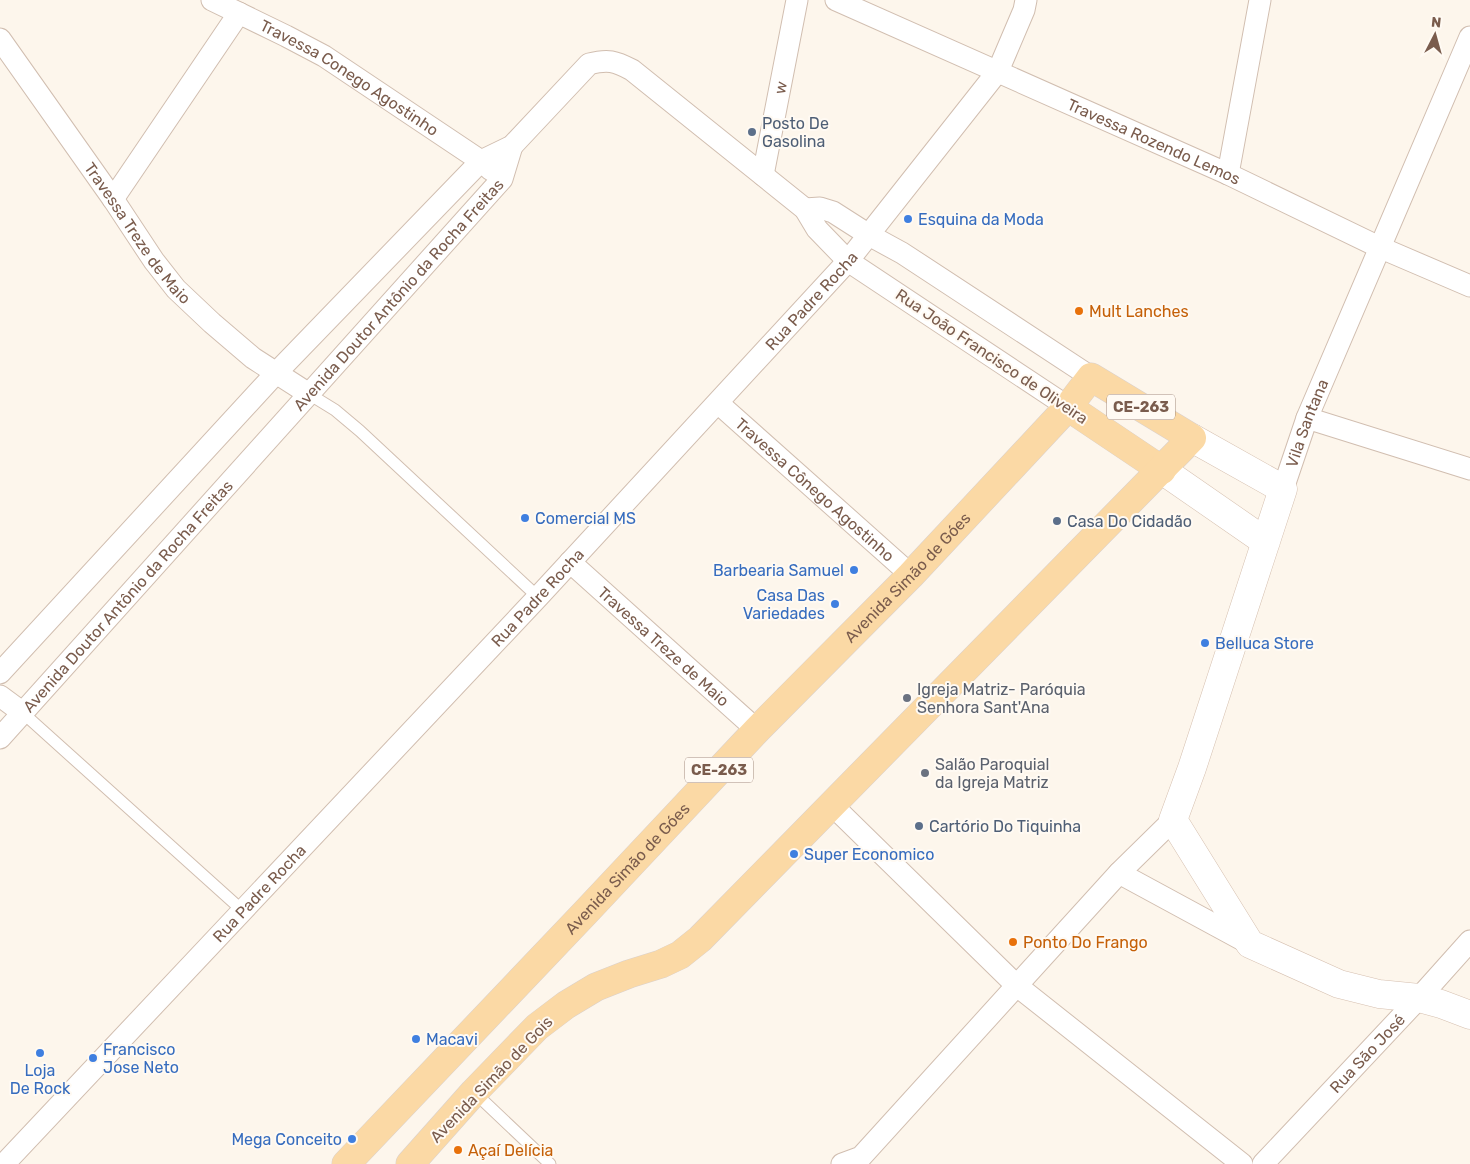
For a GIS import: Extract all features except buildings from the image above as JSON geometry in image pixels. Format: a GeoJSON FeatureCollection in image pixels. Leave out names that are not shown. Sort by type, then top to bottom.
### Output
{"type":"FeatureCollection","features":[{"type":"Feature","properties":{"kind":"main road","name":"Avenida Simão de Góes"},"geometry":{"type":"LineString","coordinates":[[346,1164],[585,914],[757,730],[911,576],[1068,407],[1091,376]]}},
{"type":"Feature","properties":{"kind":"main road","name":"CE-263"},"geometry":{"type":"LineString","coordinates":[[1091,376],[1192,438]]}},
{"type":"Feature","properties":{"kind":"main road","name":"Rua João Francisco de Oliveira"},"geometry":{"type":"LineString","coordinates":[[1068,407],[1162,470]]}},
{"type":"Feature","properties":{"kind":"main road","name":"Avenida Simão de Gois"},"geometry":{"type":"LineString","coordinates":[[410,1164],[474,1092],[537,1027],[566,1005],[596,987],[661,964],[680,955],[700,939],[1192,438]]}},
{"type":"Feature","properties":{"kind":"street","name":"Travessa Conego Agostinho"},"geometry":{"type":"LineString","coordinates":[[212,0],[324,56],[480,161],[502,179]]}},
{"type":"Feature","properties":{"kind":"street","name":"w"},"geometry":{"type":"LineString","coordinates":[[763,175],[797,0]]}},
{"type":"Feature","properties":{"kind":"street","name":"Travessa Rozendo Lemos"},"geometry":{"type":"LineString","coordinates":[[836,0],[1228,174],[1379,247],[1470,286]]}},
{"type":"Feature","properties":{"kind":"street","name":"Rua Padre Rocha"},"geometry":{"type":"LineString","coordinates":[[4,1164],[538,598],[848,261],[998,71],[1024,10],[1026,0]]}},
{"type":"Feature","properties":{"kind":"street"},"geometry":{"type":"LineString","coordinates":[[1228,174],[1260,0]]}},
{"type":"Feature","properties":{"kind":"street"},"geometry":{"type":"LineString","coordinates":[[113,199],[239,12]]}},
{"type":"Feature","properties":{"kind":"street","name":"Vila Santana"},"geometry":{"type":"LineString","coordinates":[[1173,820],[1192,768],[1307,418],[1379,247],[1465,62],[1470,38]]}},
{"type":"Feature","properties":{"kind":"street","name":"Travessa Treze de Maio"},"geometry":{"type":"LineString","coordinates":[[0,39],[113,199],[154,261],[176,289],[253,358],[309,394]]}},
{"type":"Feature","properties":{"kind":"street","name":"Rua João Francisco de Oliveira"},"geometry":{"type":"LineString","coordinates":[[512,146],[589,64],[609,60],[619,63],[632,70],[806,209],[817,229],[848,261],[1068,407]]}},
{"type":"Feature","properties":{"kind":"street","name":"Avenida Doutor Antônio da Rocha Freitas"},"geometry":{"type":"LineString","coordinates":[[0,673],[276,372],[480,161],[512,146]]}},
{"type":"Feature","properties":{"kind":"street","name":"Avenida Doutor Antônio da Rocha Freitas"},"geometry":{"type":"LineString","coordinates":[[0,738],[502,179],[512,146]]}},
{"type":"Feature","properties":{"kind":"street"},"geometry":{"type":"LineString","coordinates":[[806,209],[820,208],[833,212],[902,253],[1091,376]]}},
{"type":"Feature","properties":{"kind":"street","name":"Travessa Cônego Agostinho"},"geometry":{"type":"LineString","coordinates":[[718,403],[911,576]]}},
{"type":"Feature","properties":{"kind":"street"},"geometry":{"type":"LineString","coordinates":[[1307,418],[1470,469]]}},
{"type":"Feature","properties":{"kind":"street"},"geometry":{"type":"LineString","coordinates":[[1192,438],[1284,489]]}},
{"type":"Feature","properties":{"kind":"street","name":"Rua João Francisco de Oliveira"},"geometry":{"type":"LineString","coordinates":[[1162,470],[1266,542]]}},
{"type":"Feature","properties":{"kind":"street","name":"Travessa Treze de Maio"},"geometry":{"type":"LineString","coordinates":[[570,562],[757,730]]}},
{"type":"Feature","properties":{"kind":"street"},"geometry":{"type":"LineString","coordinates":[[0,696],[23,713]]}},
{"type":"Feature","properties":{"kind":"street"},"geometry":{"type":"LineString","coordinates":[[831,804],[1016,985],[1242,1164]]}},
{"type":"Feature","properties":{"kind":"street"},"geometry":{"type":"LineString","coordinates":[[854,1162],[1119,873],[1173,820],[1250,944]]}},
{"type":"Feature","properties":{"kind":"street"},"geometry":{"type":"LineString","coordinates":[[1119,873],[1250,944],[1339,984],[1379,994],[1420,998],[1470,1015]]}},
{"type":"Feature","properties":{"kind":"street","name":"Rua São José"},"geometry":{"type":"LineString","coordinates":[[1263,1164],[1420,998],[1470,942]]}},
{"type":"Feature","properties":{"kind":"lane"},"geometry":{"type":"LineString","coordinates":[[309,394],[335,410],[360,431],[538,598]]}},
{"type":"Feature","properties":{"kind":"lane"},"geometry":{"type":"LineString","coordinates":[[23,713],[242,911]]}},
{"type":"Feature","properties":{"kind":"lane"},"geometry":{"type":"LineString","coordinates":[[474,1092],[550,1164]]}},
{"type":"Feature","properties":{"kind":"place","name":"Posto De Gasolina"},"geometry":{"type":"Point","coordinates":[752,132]}},
{"type":"Feature","properties":{"kind":"place","name":"Esquina da Moda"},"geometry":{"type":"Point","coordinates":[908,219]}},
{"type":"Feature","properties":{"kind":"place","name":"Mult Lanches"},"geometry":{"type":"Point","coordinates":[1079,311]}},
{"type":"Feature","properties":{"kind":"place","name":"Comercial MS"},"geometry":{"type":"Point","coordinates":[525,518]}},
{"type":"Feature","properties":{"kind":"place","name":"Casa Do Cidadão"},"geometry":{"type":"Point","coordinates":[1057,521]}},
{"type":"Feature","properties":{"kind":"place","name":"Barbearia Samuel"},"geometry":{"type":"Point","coordinates":[854,570]}},
{"type":"Feature","properties":{"kind":"place","name":"Casa Das Variedades"},"geometry":{"type":"Point","coordinates":[835,604]}},
{"type":"Feature","properties":{"kind":"place","name":"Belluca Store"},"geometry":{"type":"Point","coordinates":[1205,643]}},
{"type":"Feature","properties":{"kind":"place","name":"Igreja Matriz- Paróquia Senhora Sant'Ana"},"geometry":{"type":"Point","coordinates":[907,698]}},
{"type":"Feature","properties":{"kind":"place","name":"Salão Paroquial da Igreja Matriz"},"geometry":{"type":"Point","coordinates":[925,773]}},
{"type":"Feature","properties":{"kind":"place","name":"Cartório Do Tiquinha"},"geometry":{"type":"Point","coordinates":[919,826]}},
{"type":"Feature","properties":{"kind":"place","name":"Super Economico"},"geometry":{"type":"Point","coordinates":[794,854]}},
{"type":"Feature","properties":{"kind":"place","name":"Ponto Do Frango"},"geometry":{"type":"Point","coordinates":[1013,942]}},
{"type":"Feature","properties":{"kind":"place","name":"Macavi"},"geometry":{"type":"Point","coordinates":[416,1039]}},
{"type":"Feature","properties":{"kind":"place","name":"Loja De Rock"},"geometry":{"type":"Point","coordinates":[40,1053]}},
{"type":"Feature","properties":{"kind":"place","name":"Francisco Jose Neto"},"geometry":{"type":"Point","coordinates":[93,1058]}},
{"type":"Feature","properties":{"kind":"place","name":"Mega Conceito"},"geometry":{"type":"Point","coordinates":[352,1139]}},
{"type":"Feature","properties":{"kind":"place","name":"Açaí Delícia"},"geometry":{"type":"Point","coordinates":[458,1150]}}]}
